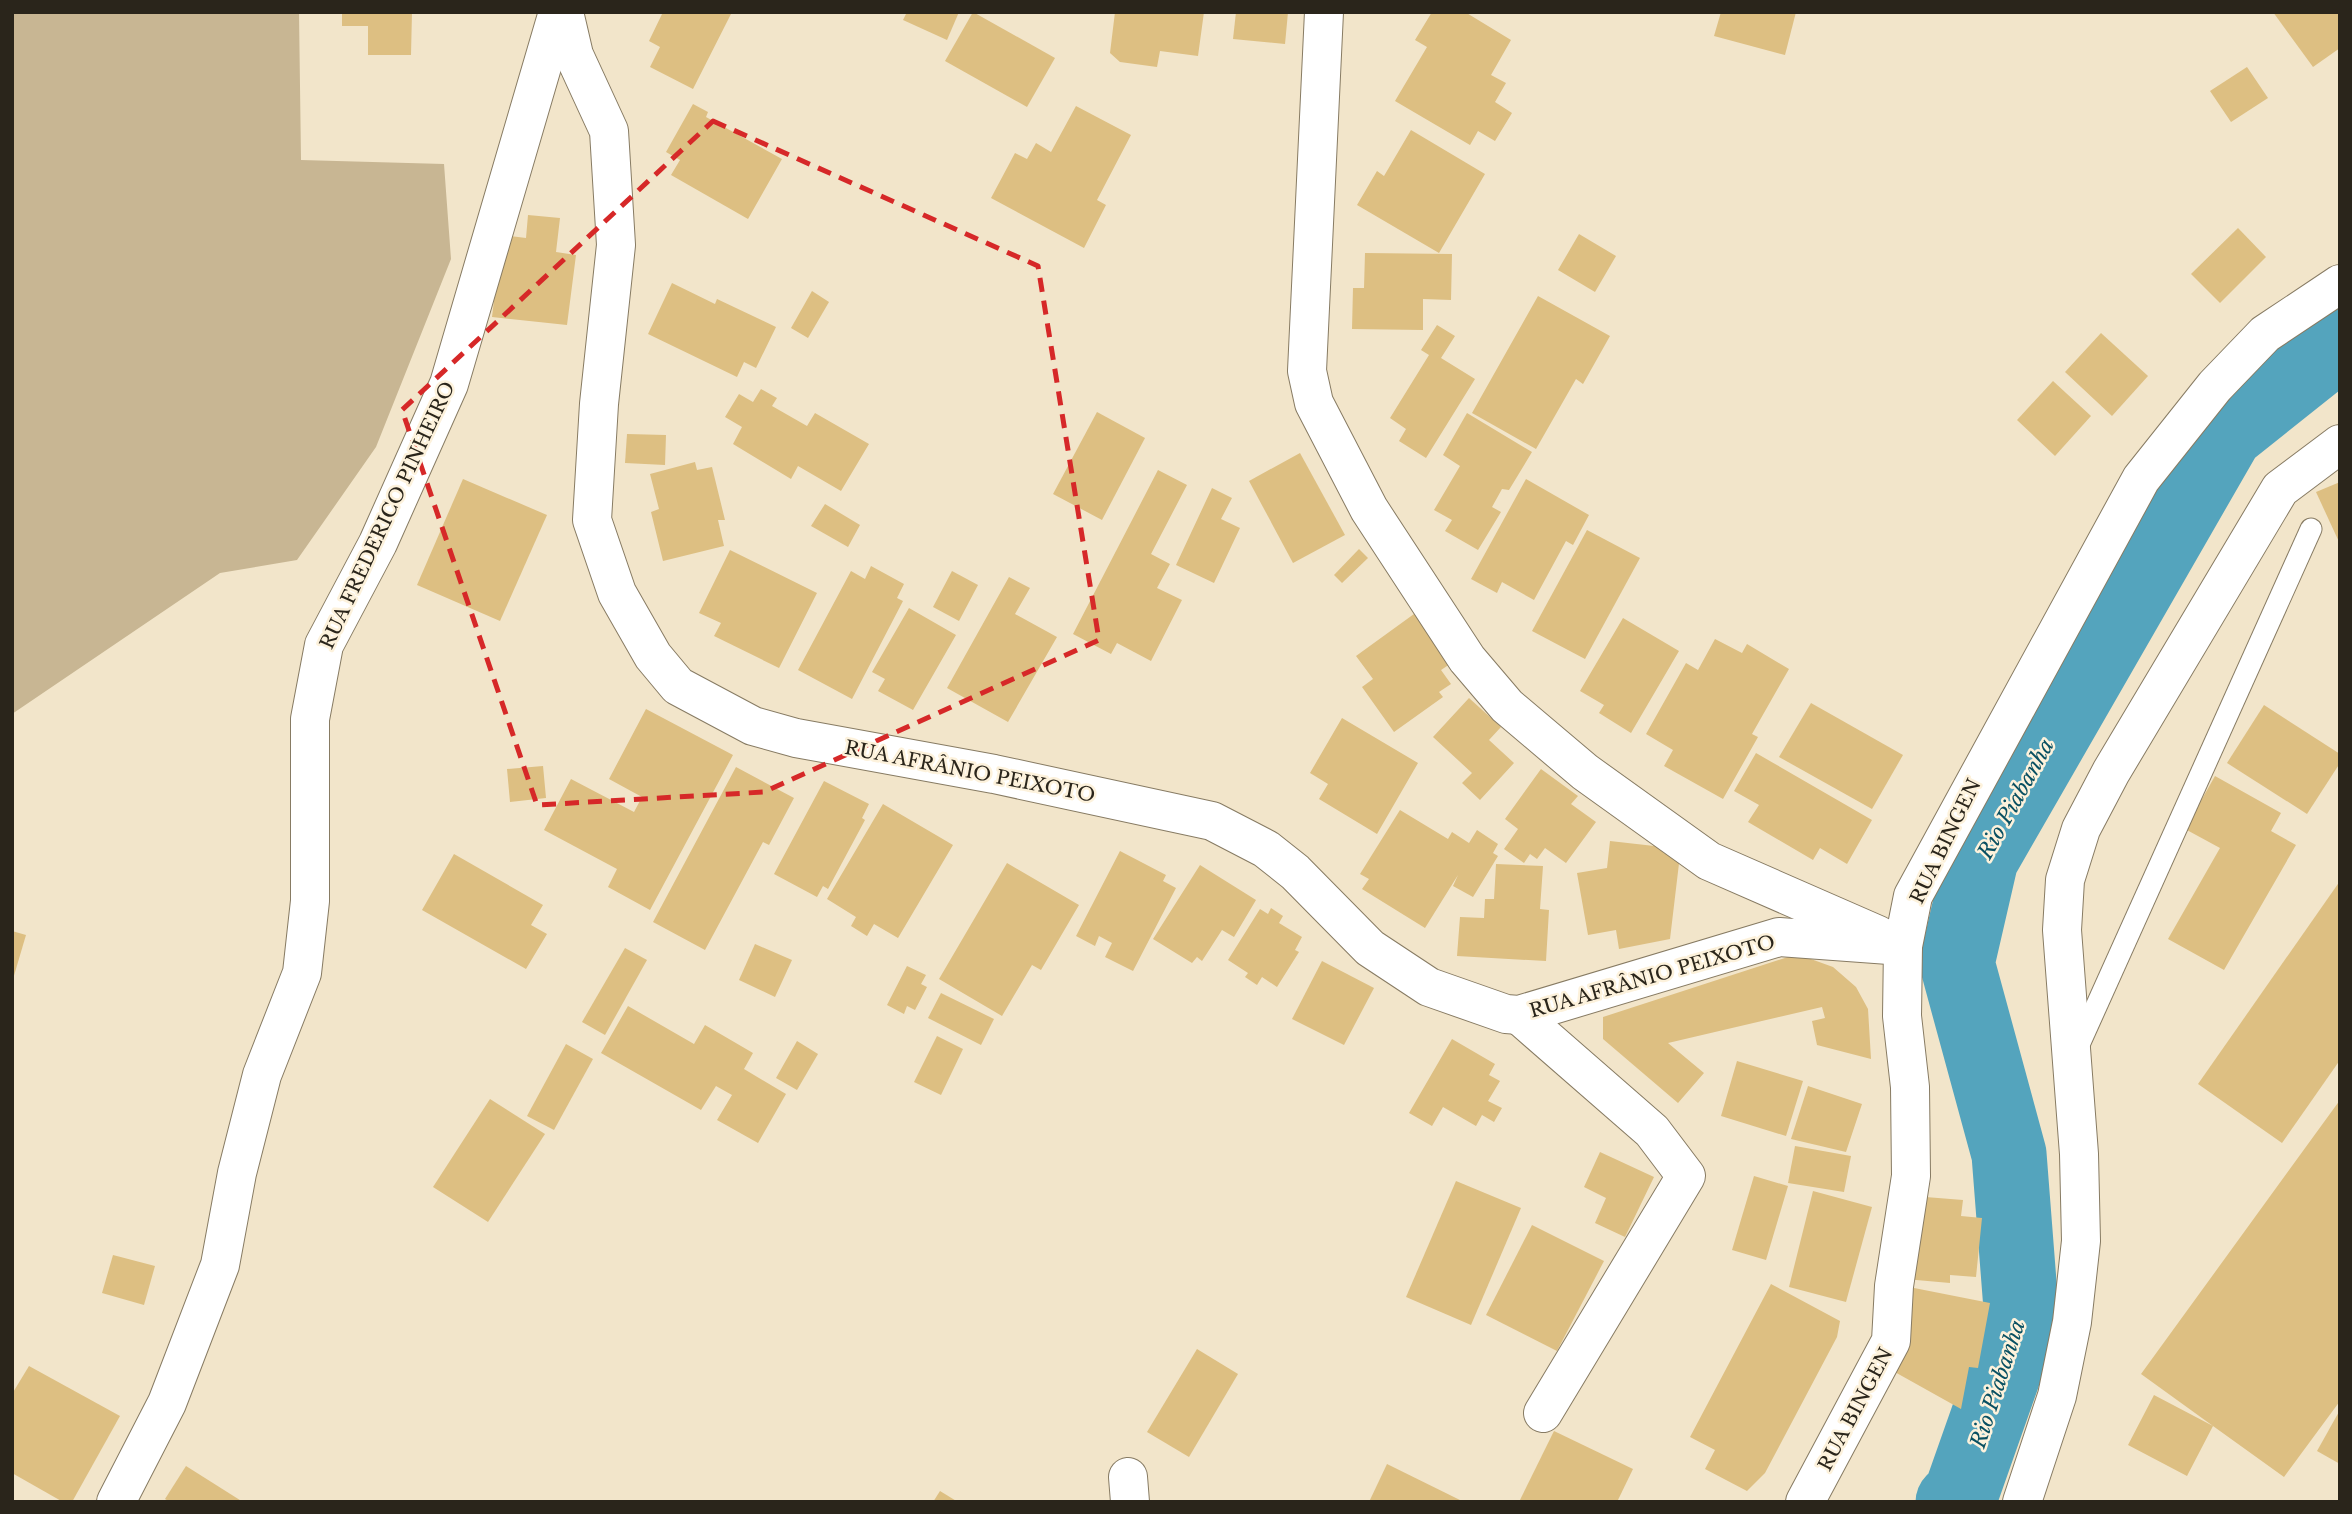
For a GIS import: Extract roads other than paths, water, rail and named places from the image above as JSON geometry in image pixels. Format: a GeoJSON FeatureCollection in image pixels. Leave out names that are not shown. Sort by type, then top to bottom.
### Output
{"type":"FeatureCollection","features":[{"type":"Feature","properties":{"kind":"street","name":"RUA FREDERICO PINHEIRO"},"geometry":{"type":"LineString","coordinates":[[116,1502],[167,1403],[220,1265],[237,1172],[261,1075],[302,973],[310,901],[310,719],[324,645],[379,543],[449,384],[558,12]]}},
{"type":"Feature","properties":{"kind":"street","name":"RUA AFRÂNIO PEIXOTO"},"geometry":{"type":"LineString","coordinates":[[564,12],[574,55],[610,131],[616,245],[599,404],[592,520],[617,593],[653,656],[678,686],[753,726],[796,738],[994,774],[1212,821],[1266,849],[1295,872],[1370,948],[1429,987],[1506,1014],[1519,1014],[1779,937],[1903,946]]}},
{"type":"Feature","properties":{"kind":"street"},"geometry":{"type":"LineString","coordinates":[[1324,12],[1307,371],[1314,403],[1369,509],[1466,659],[1507,706],[1585,772],[1709,861],[1903,946]]}},
{"type":"Feature","properties":{"kind":"street","name":"RUA BINGEN"},"geometry":{"type":"LineString","coordinates":[[1805,1502],[1891,1341],[1894,1286],[1912,1176],[1910,1087],[1902,1016],[1903,946],[1913,896],[2141,479],[2215,386],[2265,334],[2340,284]]}},
{"type":"Feature","properties":{"kind":"street"},"geometry":{"type":"LineString","coordinates":[[2022,1502],[2057,1396],[2074,1309],[2081,1241],[2080,1154],[2062,930],[2065,880],[2081,829],[2280,489],[2340,444]]}},
{"type":"Feature","properties":{"kind":"street"},"geometry":{"type":"LineString","coordinates":[[1519,1014],[1652,1132],[1686,1175],[1543,1413]]}},
{"type":"Feature","properties":{"kind":"lane"},"geometry":{"type":"LineString","coordinates":[[2073,1057],[2311,528]]}},
{"type":"Feature","properties":{"kind":"waterway","name":"Rio Piabanha"},"geometry":{"type":"LineString","coordinates":[[1953,1502],[1961,1494],[2022,1321],[2009,1154],[1957,963],[1981,859],[2226,433],[2340,342]]}}]}
